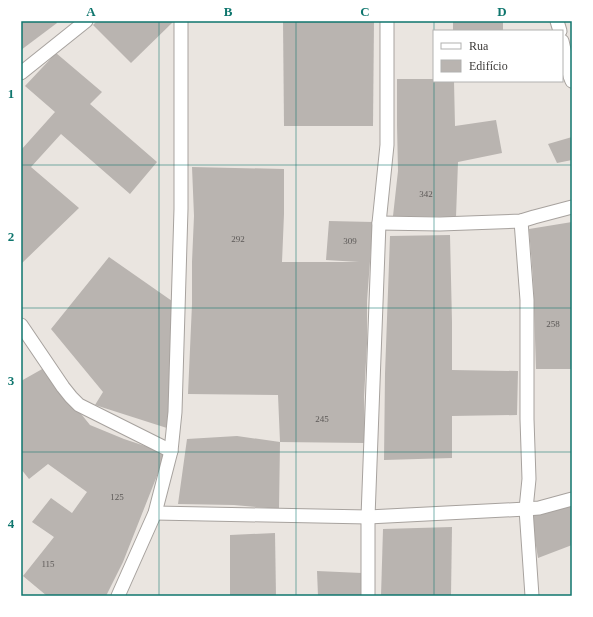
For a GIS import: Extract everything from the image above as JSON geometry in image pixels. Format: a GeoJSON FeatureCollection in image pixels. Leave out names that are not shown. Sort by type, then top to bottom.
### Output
{"type":"FeatureCollection","features":[{"type":"Feature","properties":{"kind":"street"},"geometry":{"type":"LineString","coordinates":[[21,73],[86,21]]}},
{"type":"Feature","properties":{"kind":"street"},"geometry":{"type":"LineString","coordinates":[[118,596],[155,513],[172,450],[175,412],[181,209],[181,21]]}},
{"type":"Feature","properties":{"kind":"street"},"geometry":{"type":"LineString","coordinates":[[368,596],[368,517],[379,223],[387,145],[387,21]]}},
{"type":"Feature","properties":{"kind":"street"},"geometry":{"type":"LineString","coordinates":[[563,45],[572,81]]}},
{"type":"Feature","properties":{"kind":"street"},"geometry":{"type":"LineString","coordinates":[[379,223],[440,224],[521,221],[572,207]]}},
{"type":"Feature","properties":{"kind":"street"},"geometry":{"type":"LineString","coordinates":[[521,221],[526,300],[529,479],[526,509],[532,596]]}},
{"type":"Feature","properties":{"kind":"street"},"geometry":{"type":"LineString","coordinates":[[21,325],[63,387],[79,405],[172,450]]}},
{"type":"Feature","properties":{"kind":"street"},"geometry":{"type":"LineString","coordinates":[[155,513],[368,517],[539,508],[572,499]]}},
{"type":"Feature","properties":{"kind":"building"},"geometry":{"type":"Polygon","coordinates":[[[21,21],[56,21],[57,23],[21,50],[21,21]]]}},
{"type":"Feature","properties":{"kind":"building"},"geometry":{"type":"Polygon","coordinates":[[[97,21],[174,21],[131,63],[93,25],[97,21]]]}},
{"type":"Feature","properties":{"kind":"building"},"geometry":{"type":"Polygon","coordinates":[[[283,21],[374,21],[373,126],[284,126],[283,21]]]}},
{"type":"Feature","properties":{"kind":"building"},"geometry":{"type":"Polygon","coordinates":[[[453,21],[503,21],[503,30],[453,30],[453,21]]]}},
{"type":"Feature","properties":{"kind":"building"},"geometry":{"type":"Polygon","coordinates":[[[56,53],[102,92],[90,104],[157,162],[130,194],[61,134],[31,167],[79,208],[21,264],[21,150],[55,112],[25,86],[56,53]]]}},
{"type":"Feature","properties":{"kind":"building"},"geometry":{"type":"Polygon","coordinates":[[[397,79],[433,79],[433,82],[454,82],[455,126],[496,120],[502,153],[458,162],[456,217],[393,216],[398,171],[397,79]]]}},
{"type":"Feature","properties":{"kind":"building"},"geometry":{"type":"Polygon","coordinates":[[[572,137],[572,160],[557,163],[548,144],[572,137]]]}},
{"type":"Feature","properties":{"kind":"building"},"geometry":{"type":"Polygon","coordinates":[[[192,167],[284,169],[282,262],[359,262],[326,260],[329,221],[373,222],[367,301],[367,344],[364,397],[365,443],[280,442],[278,395],[188,394],[194,216],[192,167]]]}},
{"type":"Feature","properties":{"kind":"building"},"geometry":{"type":"Polygon","coordinates":[[[572,222],[572,369],[536,369],[533,278],[529,229],[572,222]]]}},
{"type":"Feature","properties":{"kind":"building"},"geometry":{"type":"Polygon","coordinates":[[[450,235],[452,370],[518,371],[517,415],[452,416],[452,458],[384,460],[385,374],[390,236],[450,235]]]}},
{"type":"Feature","properties":{"kind":"building"},"geometry":{"type":"Polygon","coordinates":[[[109,257],[172,301],[170,429],[95,405],[103,392],[51,329],[109,257]]]}},
{"type":"Feature","properties":{"kind":"building"},"geometry":{"type":"Polygon","coordinates":[[[44,368],[90,425],[124,439],[166,453],[123,562],[106,596],[47,596],[23,576],[54,537],[32,522],[51,498],[72,513],[87,492],[48,464],[29,479],[21,469],[21,381],[44,368]]]}},
{"type":"Feature","properties":{"kind":"building"},"geometry":{"type":"Polygon","coordinates":[[[237,436],[280,442],[279,509],[234,505],[178,504],[187,439],[237,436]]]}},
{"type":"Feature","properties":{"kind":"building"},"geometry":{"type":"Polygon","coordinates":[[[572,504],[572,545],[538,558],[531,516],[572,504]]]}},
{"type":"Feature","properties":{"kind":"building"},"geometry":{"type":"Polygon","coordinates":[[[452,527],[451,596],[381,596],[383,529],[452,527]]]}},
{"type":"Feature","properties":{"kind":"building"},"geometry":{"type":"Polygon","coordinates":[[[275,533],[276,596],[230,596],[230,535],[275,533]]]}},
{"type":"Feature","properties":{"kind":"building"},"geometry":{"type":"Polygon","coordinates":[[[317,571],[362,573],[362,596],[318,596],[317,571]]]}}]}
